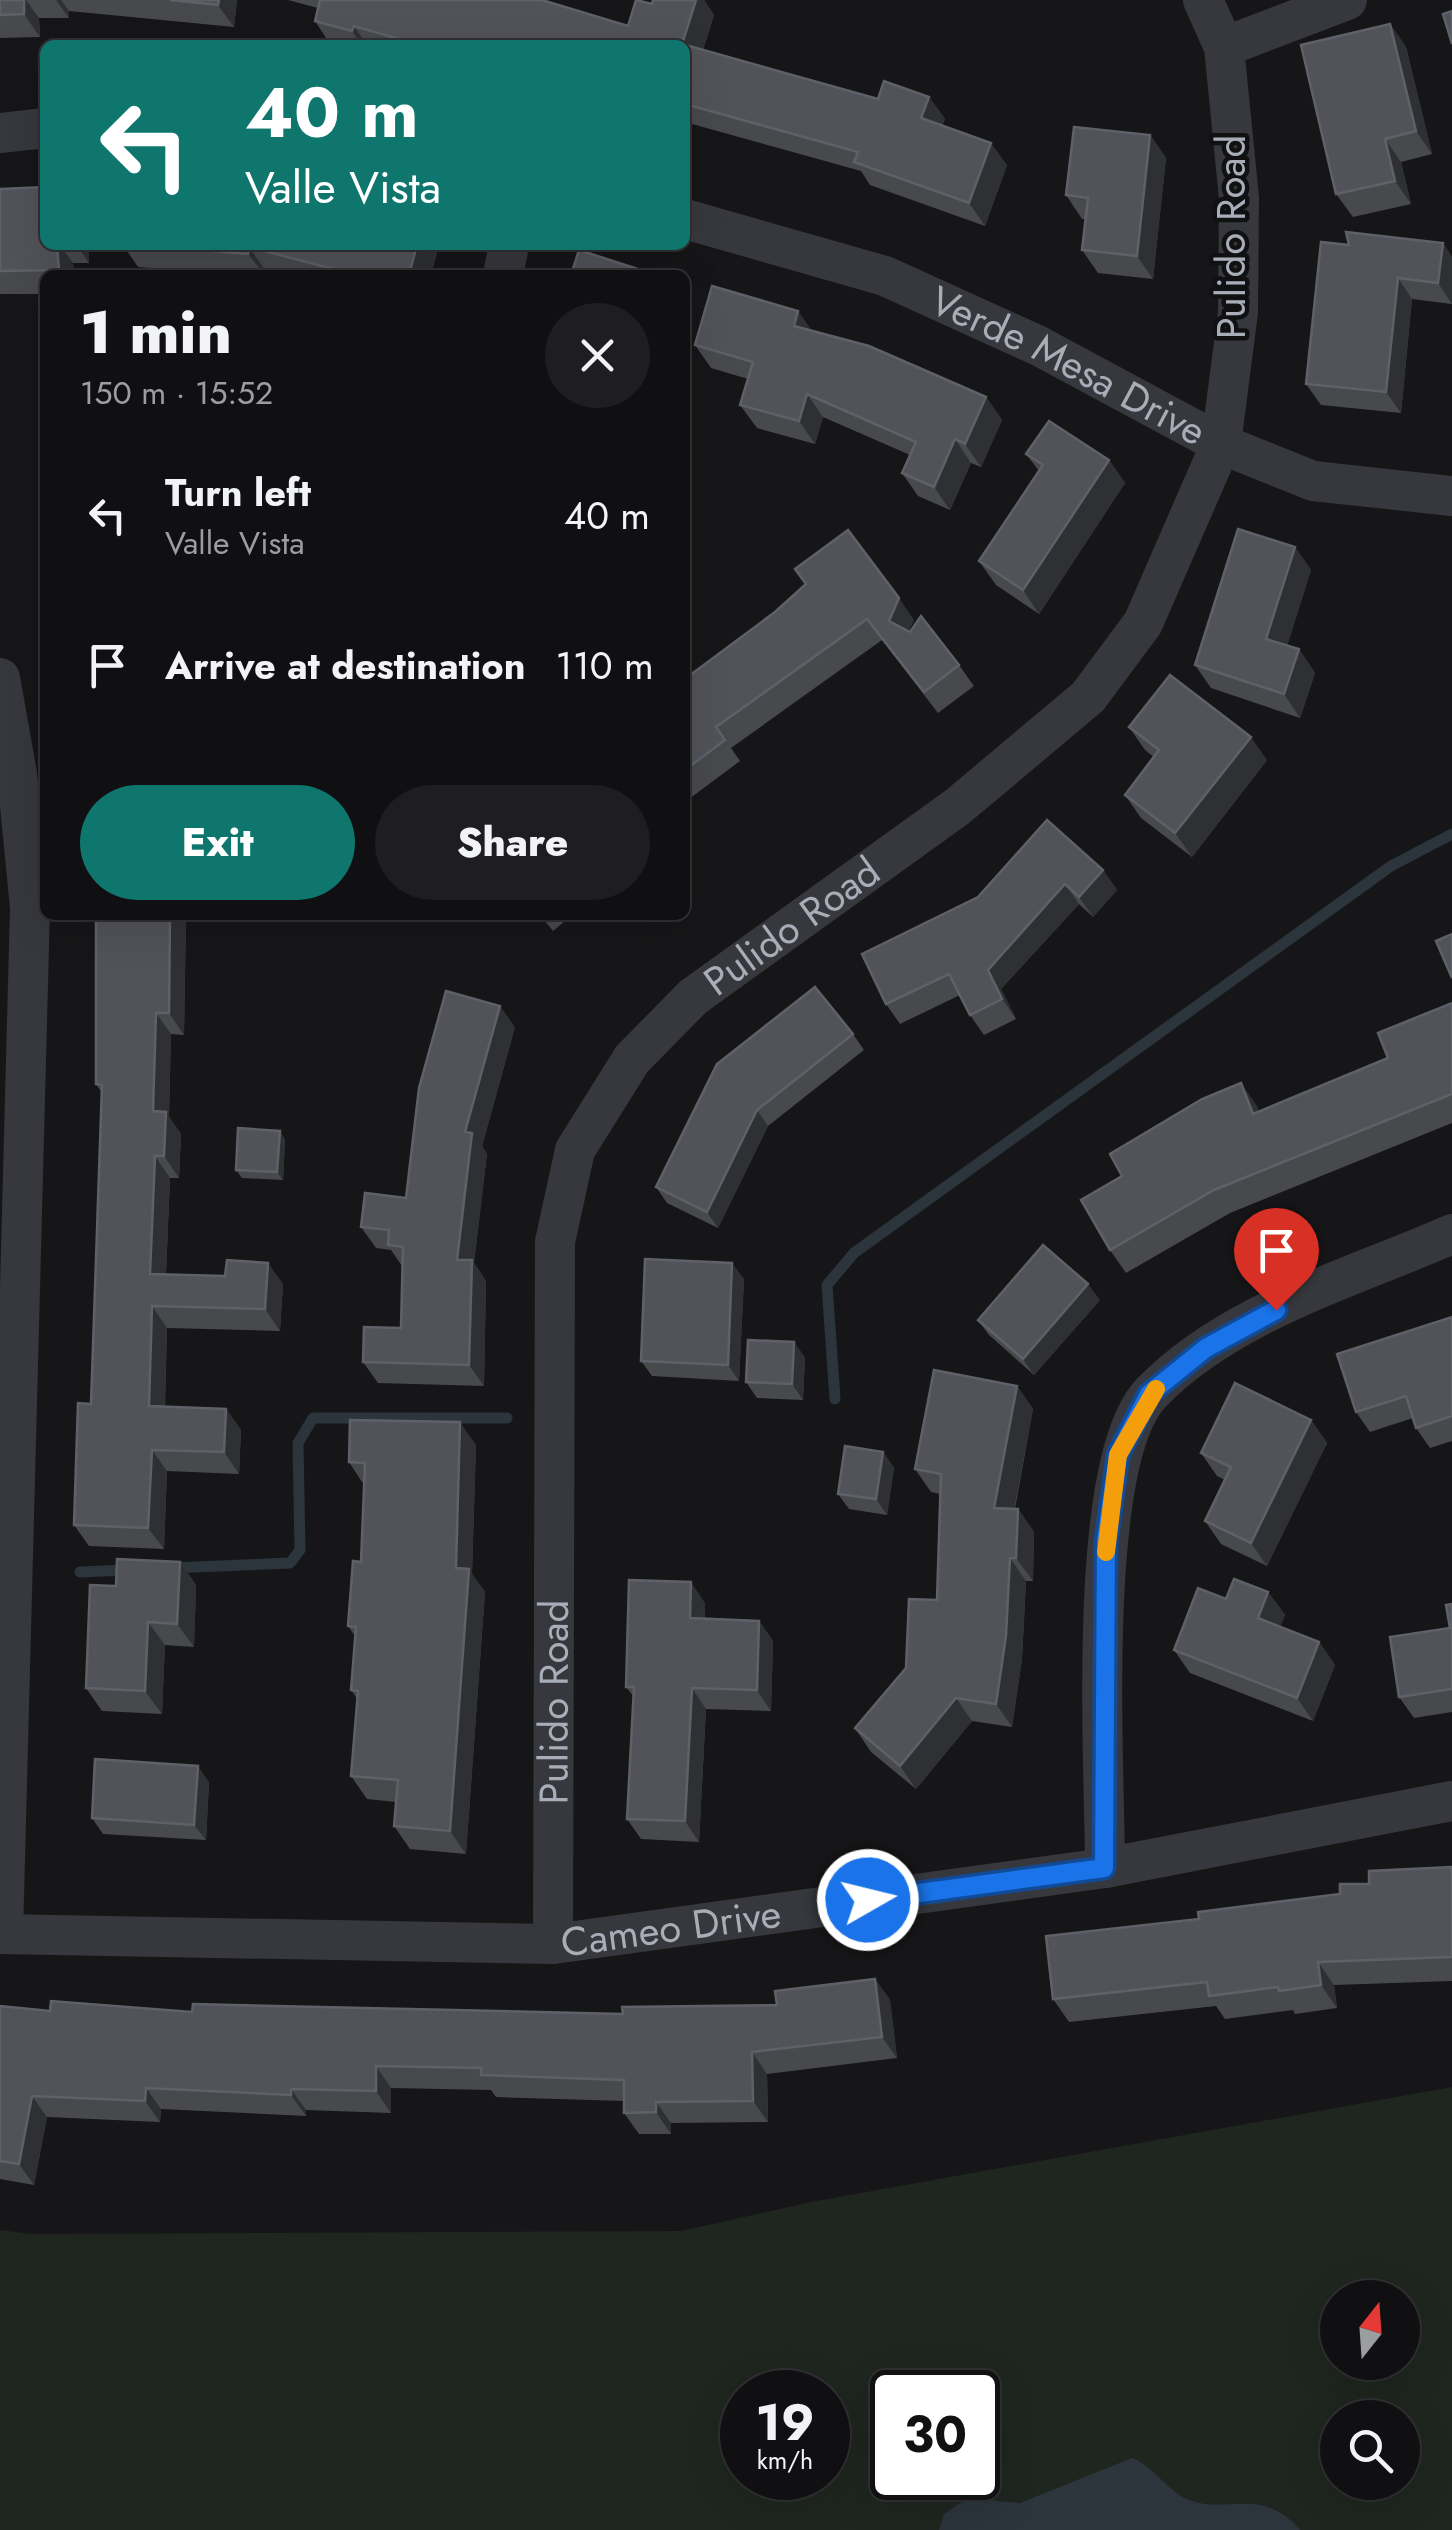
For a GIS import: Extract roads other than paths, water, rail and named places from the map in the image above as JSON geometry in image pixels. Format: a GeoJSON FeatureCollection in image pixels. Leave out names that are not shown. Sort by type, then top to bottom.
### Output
{"type":"FeatureCollection","features":[{"type":"Feature","properties":{"kind":"street","name":"Pulido Road"},"geometry":{"type":"LineString","coordinates":[[552,1944],[555,1242],[575,1150],[632,1059],[693,996],[957,808],[1088,697],[1143,624],[1221,444],[1238,312],[1239,198],[1224,47],[1202,0]]}},
{"type":"Feature","properties":{"kind":"street"},"geometry":{"type":"LineString","coordinates":[[1224,47],[1347,0]]}},
{"type":"Feature","properties":{"kind":"street"},"geometry":{"type":"LineString","coordinates":[[0,133],[40,129]]}},
{"type":"Feature","properties":{"kind":"street","name":"Verde Mesa Drive"},"geometry":{"type":"LineString","coordinates":[[690,220],[885,276],[1039,346],[1221,444],[1313,481],[1452,496]]}},
{"type":"Feature","properties":{"kind":"street"},"geometry":{"type":"LineString","coordinates":[[0,678],[17,774],[30,908],[2,1934]]}},
{"type":"Feature","properties":{"kind":"street"},"geometry":{"type":"LineString","coordinates":[[1104,1868],[1106,1541],[1118,1455],[1149,1394],[1241,1326],[1452,1234]]}},
{"type":"Feature","properties":{"kind":"street","name":"Cameo Drive"},"geometry":{"type":"LineString","coordinates":[[2,1934],[552,1944],[1104,1868],[1452,1800]]}},
{"type":"Feature","properties":{"kind":"waterway"},"geometry":{"type":"LineString","coordinates":[[835,1399],[827,1285],[854,1253],[1391,866],[1452,834]]}},
{"type":"Feature","properties":{"kind":"waterway"},"geometry":{"type":"LineString","coordinates":[[171,1568],[290,1563],[300,1550],[298,1443],[313,1418],[507,1418]]}},
{"type":"Feature","properties":{"kind":"waterway"},"geometry":{"type":"LineString","coordinates":[[80,1572],[127,1570]]}}]}
